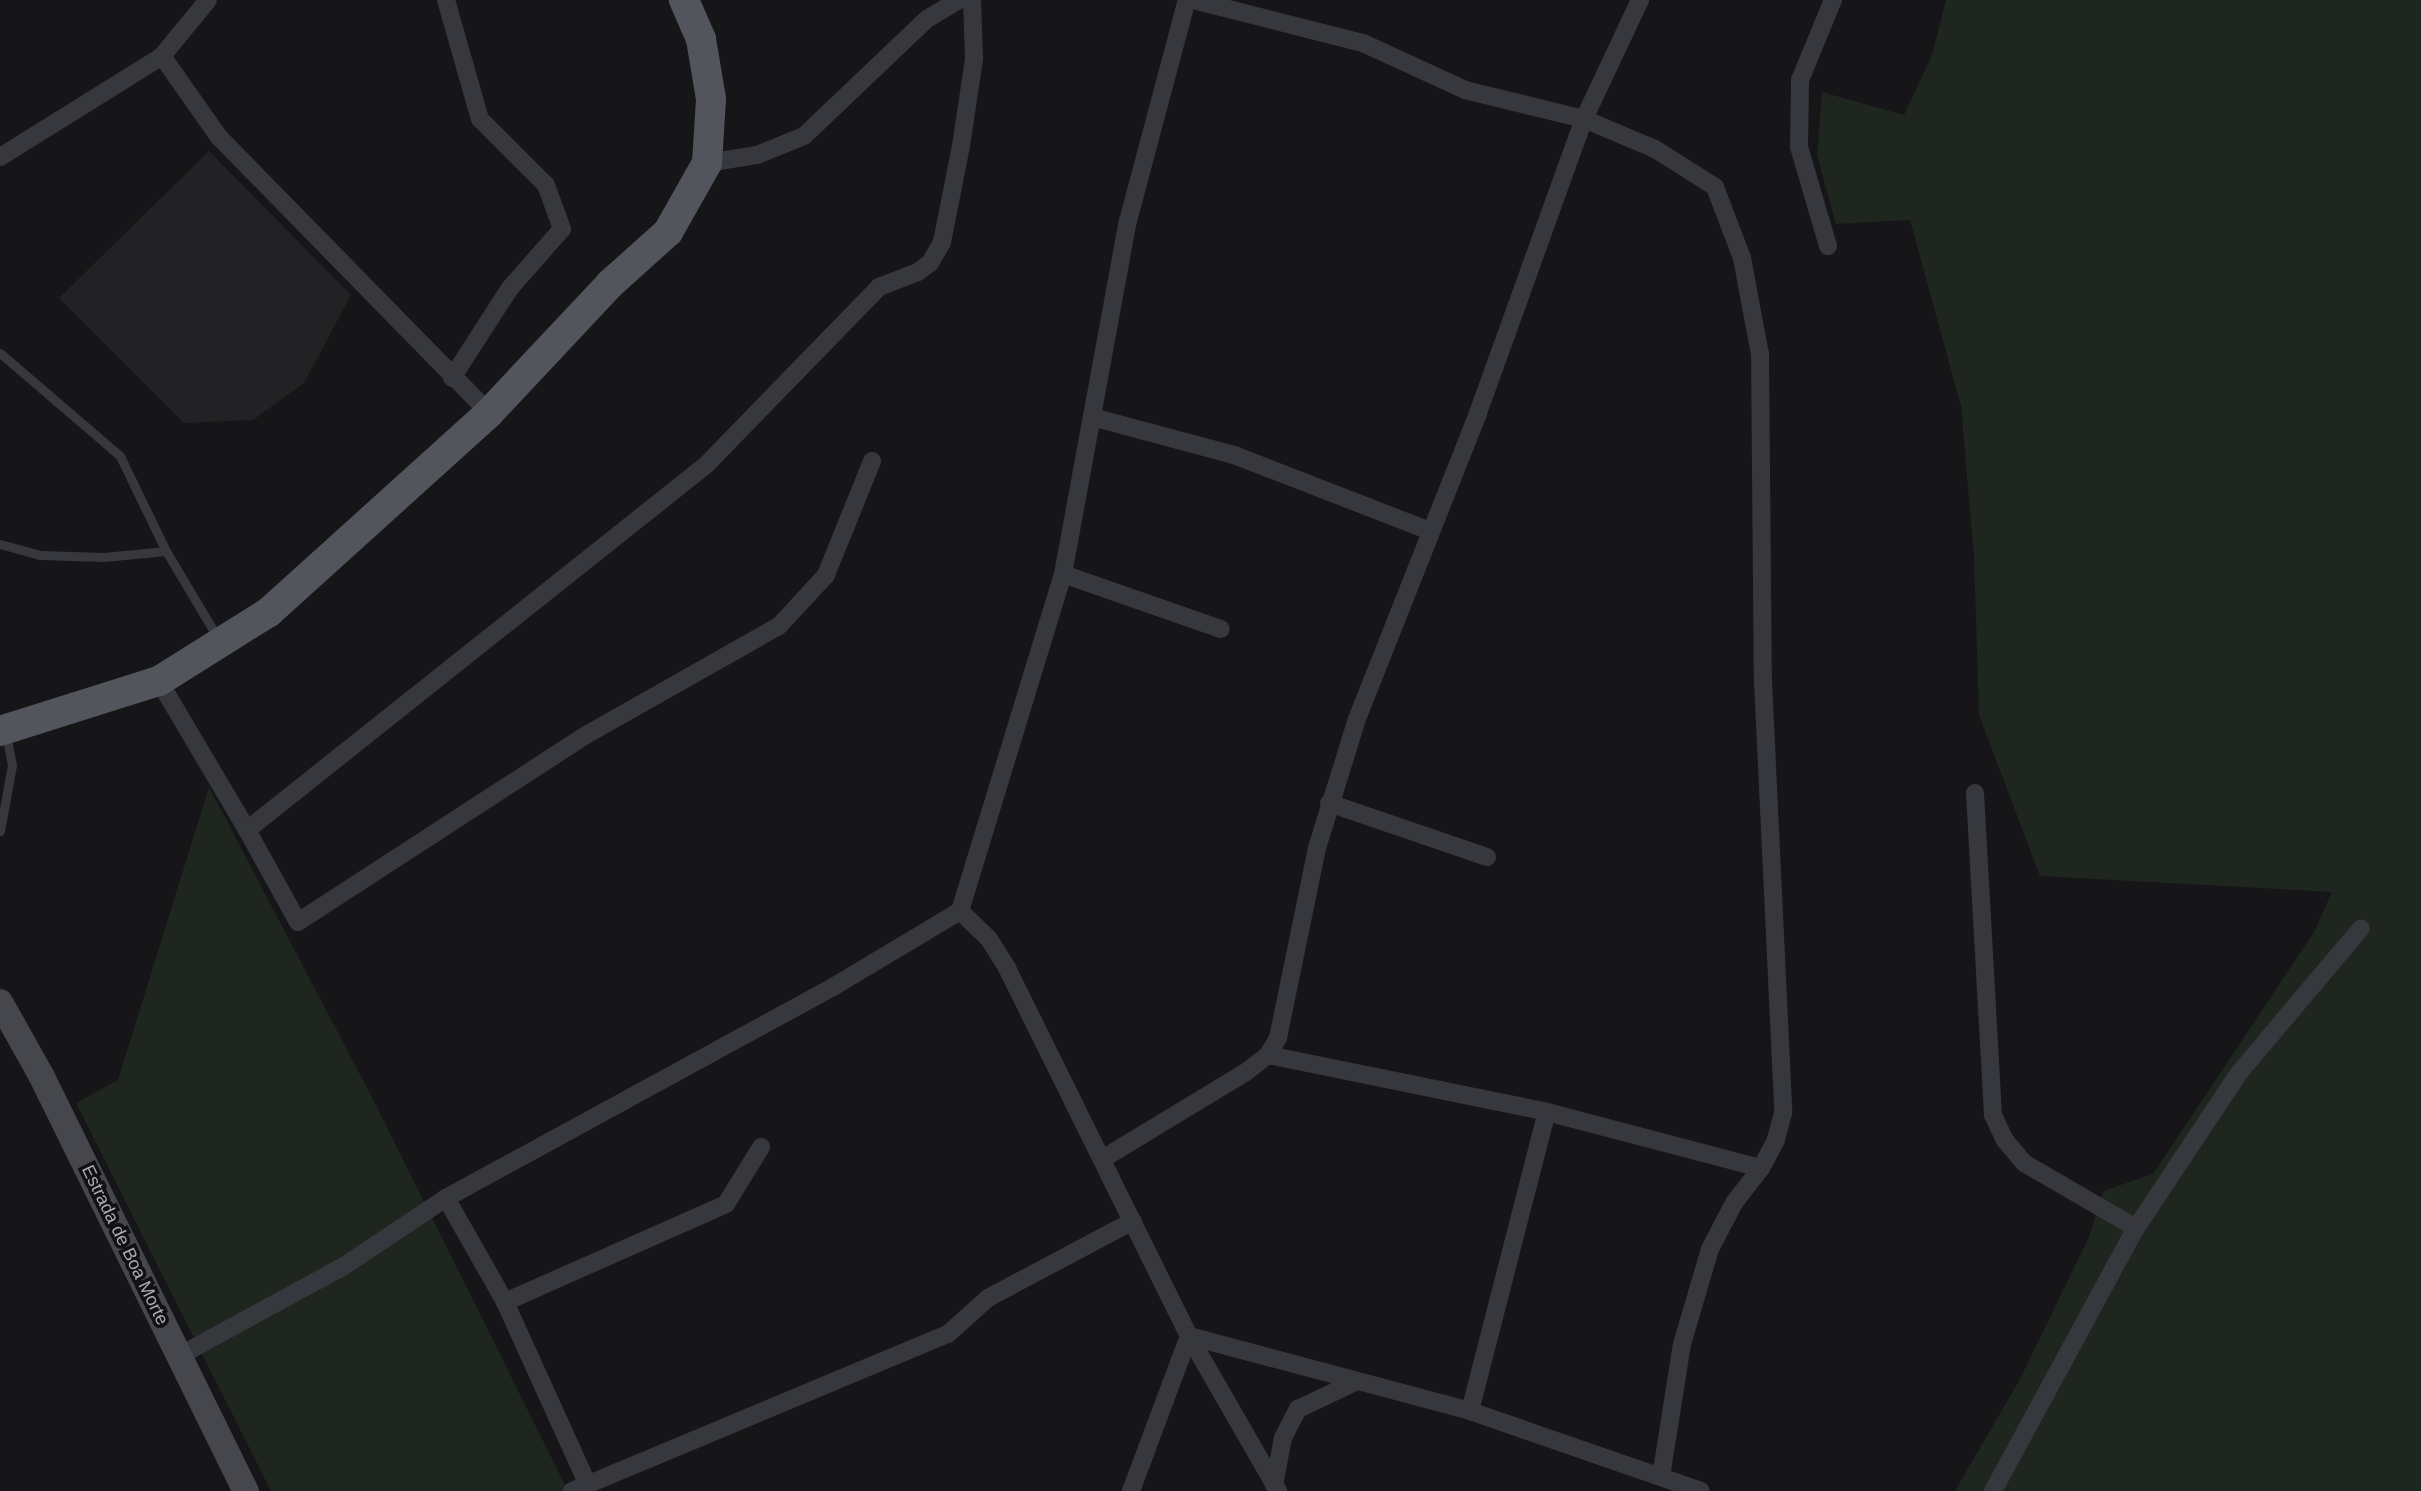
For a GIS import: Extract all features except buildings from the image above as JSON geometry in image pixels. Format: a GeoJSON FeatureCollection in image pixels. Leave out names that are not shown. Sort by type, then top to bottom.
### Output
{"type":"FeatureCollection","features":[{"type":"Feature","properties":{"kind":"main road"},"geometry":{"type":"LineString","coordinates":[[2,730],[159,681],[222,645],[269,612],[489,413],[610,284],[668,232],[707,163],[711,99],[701,39],[684,0]]}},
{"type":"Feature","properties":{"kind":"main road","name":"Estrada de Boa Morte"},"geometry":{"type":"LineString","coordinates":[[0,1002],[246,1491]]}},
{"type":"Feature","properties":{"kind":"street"},"geometry":{"type":"LineString","coordinates":[[0,157],[162,55],[208,0]]}},
{"type":"Feature","properties":{"kind":"street"},"geometry":{"type":"LineString","coordinates":[[446,0],[480,119],[546,185],[562,229],[510,288],[452,378]]}},
{"type":"Feature","properties":{"kind":"street"},"geometry":{"type":"LineString","coordinates":[[707,163],[757,155],[804,136],[896,46],[927,19],[959,0]]}},
{"type":"Feature","properties":{"kind":"street"},"geometry":{"type":"LineString","coordinates":[[247,830],[706,466],[879,287],[918,272],[930,263],[942,242],[961,146],[974,59],[972,0]]}},
{"type":"Feature","properties":{"kind":"street"},"geometry":{"type":"LineString","coordinates":[[179,1356],[344,1266],[446,1198],[833,987],[960,911],[1063,574],[1142,158],[1187,0]]}},
{"type":"Feature","properties":{"kind":"street"},"geometry":{"type":"LineString","coordinates":[[1193,0],[1363,43],[1465,90],[1584,118],[1655,149],[1715,187],[1742,258],[1760,354],[1763,681],[1783,1113],[1776,1140],[1761,1168],[1734,1203],[1710,1250],[1682,1344],[1661,1476]]}},
{"type":"Feature","properties":{"kind":"street"},"geometry":{"type":"LineString","coordinates":[[1104,1158],[1268,1055],[1278,1038],[1329,803],[1430,531],[1478,413],[1584,118],[1640,0]]}},
{"type":"Feature","properties":{"kind":"street"},"geometry":{"type":"LineString","coordinates":[[1828,246],[1799,147],[1800,80],[1833,0]]}},
{"type":"Feature","properties":{"kind":"street"},"geometry":{"type":"LineString","coordinates":[[162,55],[219,137],[489,413]]}},
{"type":"Feature","properties":{"kind":"street"},"geometry":{"type":"LineString","coordinates":[[1092,417],[1234,455],[1430,531]]}},
{"type":"Feature","properties":{"kind":"street"},"geometry":{"type":"LineString","coordinates":[[159,681],[298,922],[586,735],[779,626],[826,575],[872,461]]}},
{"type":"Feature","properties":{"kind":"street"},"geometry":{"type":"LineString","coordinates":[[1063,574],[1221,629]]}},
{"type":"Feature","properties":{"kind":"street"},"geometry":{"type":"LineString","coordinates":[[1975,793],[1993,1115],[2004,1139],[2024,1163],[2136,1228]]}},
{"type":"Feature","properties":{"kind":"street"},"geometry":{"type":"LineString","coordinates":[[1329,803],[1487,857]]}},
{"type":"Feature","properties":{"kind":"street"},"geometry":{"type":"LineString","coordinates":[[960,911],[989,939],[1007,968],[1104,1158],[1189,1336],[1276,1488]]}},
{"type":"Feature","properties":{"kind":"street"},"geometry":{"type":"LineString","coordinates":[[1993,1491],[2136,1228],[2239,1073],[2361,928]]}},
{"type":"Feature","properties":{"kind":"street"},"geometry":{"type":"LineString","coordinates":[[1268,1055],[1547,1112],[1761,1168]]}},
{"type":"Feature","properties":{"kind":"street"},"geometry":{"type":"LineString","coordinates":[[1471,1411],[1547,1112]]}},
{"type":"Feature","properties":{"kind":"street"},"geometry":{"type":"LineString","coordinates":[[505,1302],[726,1204],[761,1147]]}},
{"type":"Feature","properties":{"kind":"street"},"geometry":{"type":"LineString","coordinates":[[446,1198],[505,1302],[580,1487],[948,1334],[988,1298],[1133,1221]]}},
{"type":"Feature","properties":{"kind":"street"},"geometry":{"type":"LineString","coordinates":[[1189,1336],[1471,1411],[1701,1491]]}},
{"type":"Feature","properties":{"kind":"street"},"geometry":{"type":"LineString","coordinates":[[1130,1491],[1189,1336]]}},
{"type":"Feature","properties":{"kind":"street"},"geometry":{"type":"LineString","coordinates":[[1276,1488],[1283,1438],[1298,1409],[1355,1382]]}},
{"type":"Feature","properties":{"kind":"lane"},"geometry":{"type":"LineString","coordinates":[[0,353],[120,456],[166,551],[222,645]]}},
{"type":"Feature","properties":{"kind":"lane"},"geometry":{"type":"LineString","coordinates":[[0,544],[40,555],[104,557],[166,551]]}},
{"type":"Feature","properties":{"kind":"lane"},"geometry":{"type":"LineString","coordinates":[[0,831],[12,765],[2,730]]}},
{"type":"Feature","properties":{"kind":"shaded area"},"geometry":{"type":"Polygon","coordinates":[[[1946,0],[2421,0],[2421,1491],[1955,1491],[2020,1379],[2089,1237],[2103,1191],[2153,1174],[2314,932],[2332,892],[2040,876],[1979,715],[1974,558],[1961,406],[1910,220],[1836,224],[1817,155],[1822,92],[1904,115],[1932,55],[1946,0]]]}},
{"type":"Feature","properties":{"kind":"shaded area"},"geometry":{"type":"Polygon","coordinates":[[[209,151],[351,295],[304,383],[253,420],[184,423],[59,298],[209,151]]]}},
{"type":"Feature","properties":{"kind":"shaded area"},"geometry":{"type":"Polygon","coordinates":[[[209,787],[376,1105],[568,1491],[271,1491],[76,1103],[118,1080],[209,787]]]}}]}
